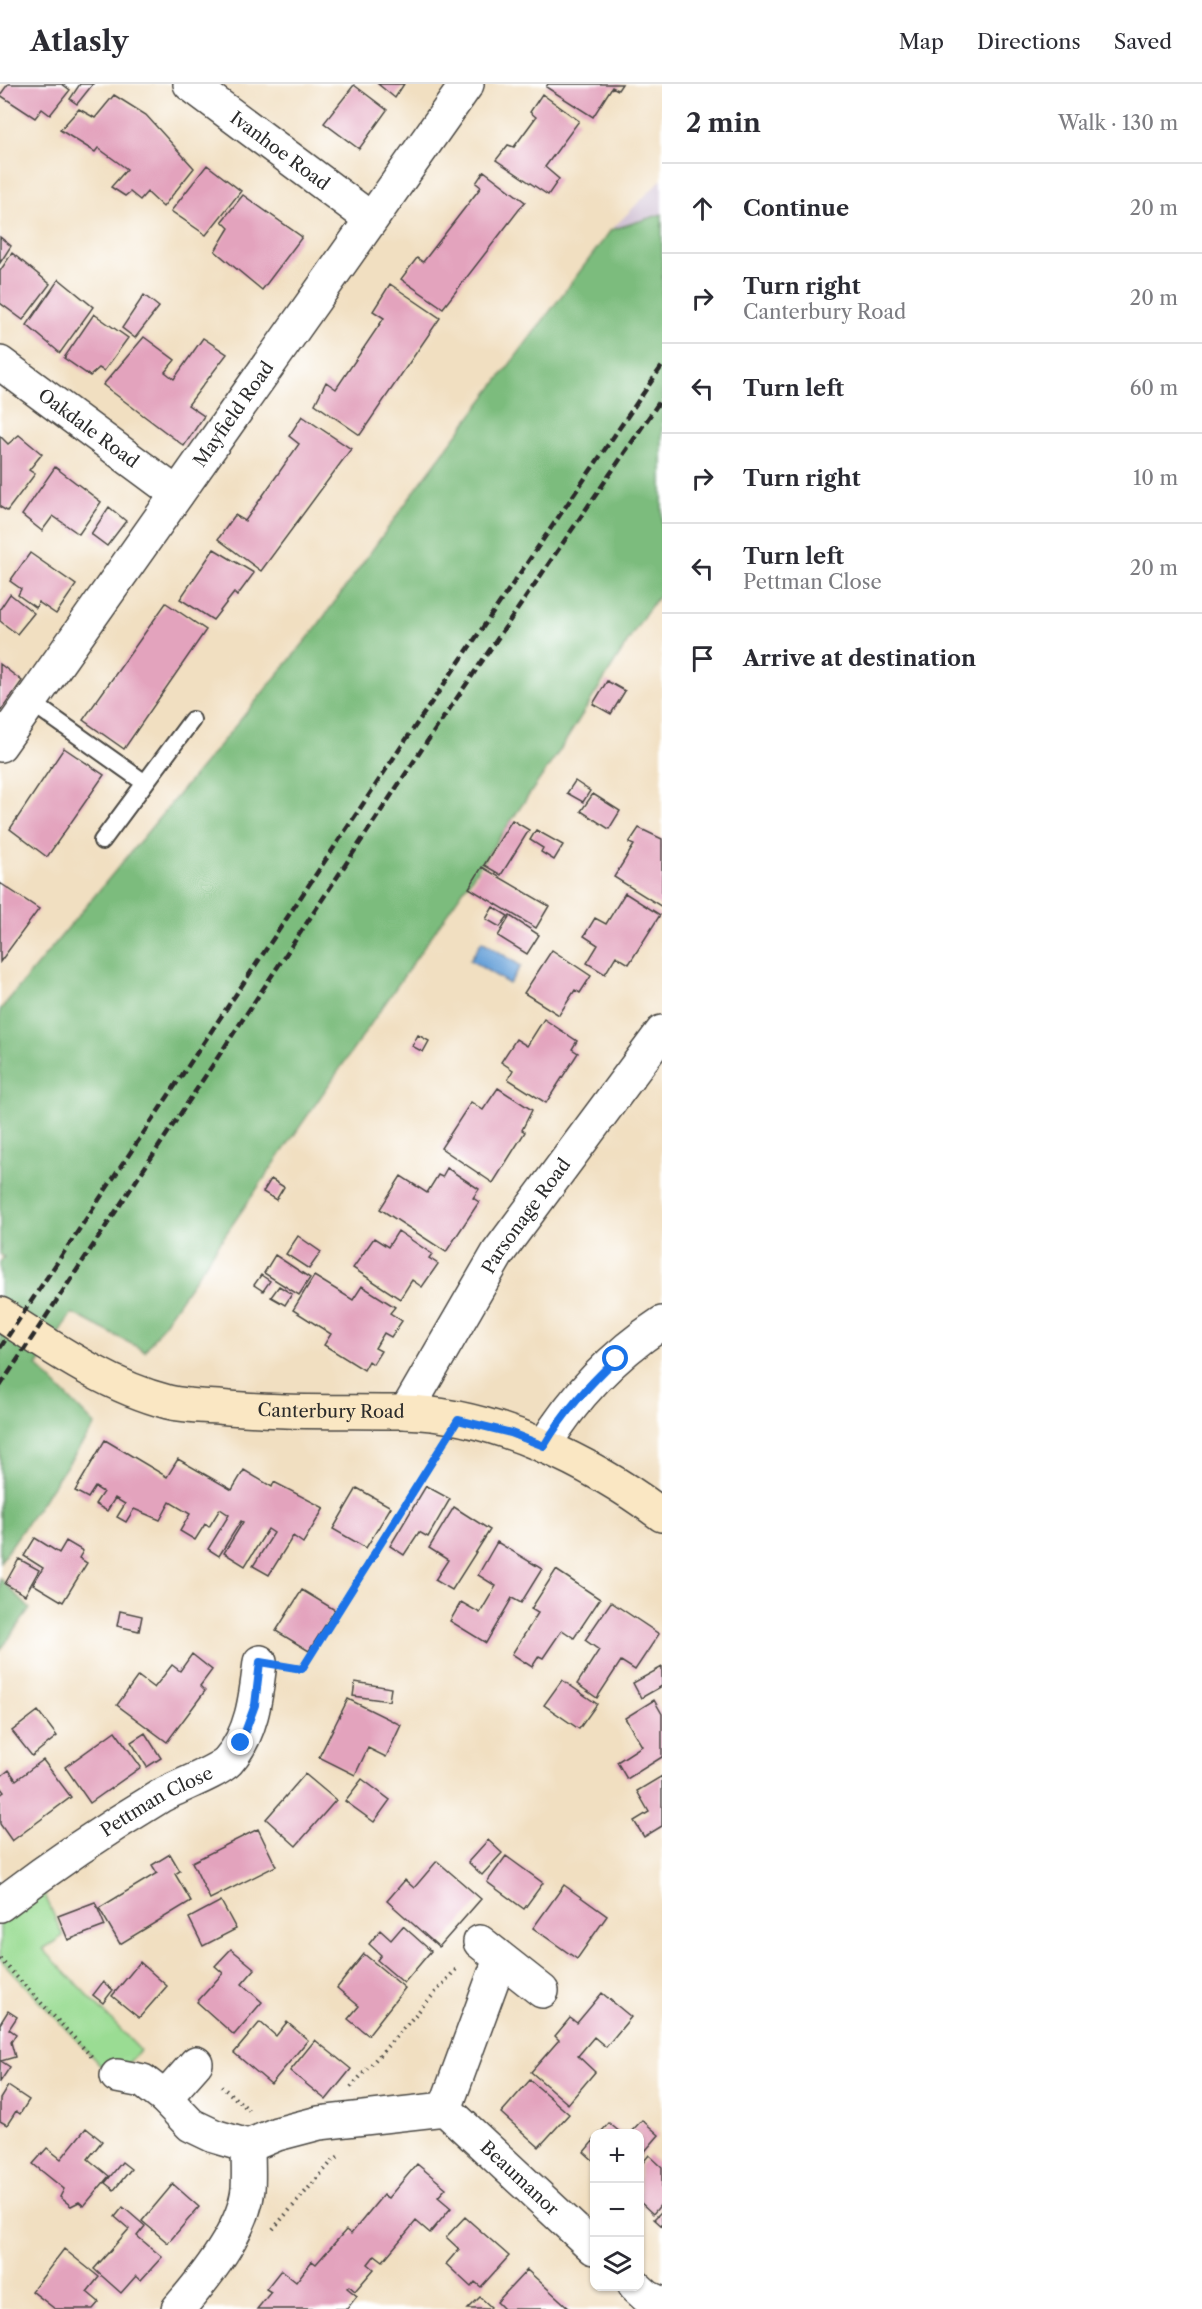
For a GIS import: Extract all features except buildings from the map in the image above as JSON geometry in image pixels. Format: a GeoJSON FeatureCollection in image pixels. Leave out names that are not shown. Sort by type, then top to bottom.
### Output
{"type":"FeatureCollection","features":[{"type":"Feature","properties":{"kind":"main road","name":"Canterbury Road"},"geometry":{"type":"LineString","coordinates":[[0,1314],[59,1352],[132,1391],[171,1402],[290,1411],[406,1412],[458,1420],[511,1433],[544,1446],[608,1479],[662,1515]]}},
{"type":"Feature","properties":{"kind":"street","name":"Ivanhoe Road"},"geometry":{"type":"LineString","coordinates":[[190,84],[371,219]]}},
{"type":"Feature","properties":{"kind":"street","name":"Mayfield Road"},"geometry":{"type":"LineString","coordinates":[[0,746],[467,84]]}},
{"type":"Feature","properties":{"kind":"street","name":"Oakdale Road"},"geometry":{"type":"LineString","coordinates":[[0,363],[177,494]]}},
{"type":"Feature","properties":{"kind":"street","name":"Parsonage Road"},"geometry":{"type":"LineString","coordinates":[[406,1412],[498,1253],[662,1032]]}},
{"type":"Feature","properties":{"kind":"street"},"geometry":{"type":"LineString","coordinates":[[544,1446],[560,1420],[582,1393],[616,1359],[662,1323]]}},
{"type":"Feature","properties":{"kind":"street","name":"Pettman Close"},"geometry":{"type":"LineString","coordinates":[[0,1905],[81,1845],[162,1795],[226,1763],[241,1743],[255,1705],[260,1662]]}},
{"type":"Feature","properties":{"kind":"street"},"geometry":{"type":"LineString","coordinates":[[117,2076],[143,2080],[165,2098],[191,2125],[214,2136],[263,2140],[319,2123],[445,2109],[490,1951],[542,1991]]}},
{"type":"Feature","properties":{"kind":"street"},"geometry":{"type":"LineString","coordinates":[[165,2098],[195,2064]]}},
{"type":"Feature","properties":{"kind":"street","name":"Beaumanor"},"geometry":{"type":"LineString","coordinates":[[445,2109],[590,2244]]}},
{"type":"Feature","properties":{"kind":"street"},"geometry":{"type":"LineString","coordinates":[[178,2309],[196,2289],[234,2234],[263,2140]]}},
{"type":"Feature","properties":{"kind":"lane"},"geometry":{"type":"LineString","coordinates":[[31,702],[145,783]]}},
{"type":"Feature","properties":{"kind":"lane"},"geometry":{"type":"LineString","coordinates":[[102,841],[192,720]]}},
{"type":"Feature","properties":{"kind":"path"},"geometry":{"type":"LineString","coordinates":[[260,1662],[302,1669],[458,1420]]}},
{"type":"Feature","properties":{"kind":"path"},"geometry":{"type":"LineString","coordinates":[[319,2123],[490,1951]]}},
{"type":"Feature","properties":{"kind":"path"},"geometry":{"type":"LineString","coordinates":[[0,1959],[111,2077],[117,2076]]}},
{"type":"Feature","properties":{"kind":"path"},"geometry":{"type":"LineString","coordinates":[[195,2064],[263,2140]]}},
{"type":"Feature","properties":{"kind":"path"},"geometry":{"type":"LineString","coordinates":[[271,2231],[334,2159],[343,2154]]}},
{"type":"Feature","properties":{"kind":"shaded area"},"geometry":{"type":"Polygon","coordinates":[[[662,179],[662,214],[611,230],[662,179]]]}},
{"type":"Feature","properties":{"kind":"green space"},"geometry":{"type":"Polygon","coordinates":[[[662,214],[662,592],[645,614],[560,750],[145,1351],[72,1313],[37,1366],[95,1425],[0,1562],[0,1262],[4,1257],[0,1254],[0,1010],[313,632],[419,485],[611,230],[662,214]]]}},
{"type":"Feature","properties":{"kind":"green space"},"geometry":{"type":"Polygon","coordinates":[[[0,1578],[30,1609],[0,1651],[0,1578]]]}},
{"type":"Feature","properties":{"kind":"green space"},"geometry":{"type":"Polygon","coordinates":[[[37,1877],[63,1936],[43,1949],[140,2050],[117,2076],[111,2077],[0,1959],[0,1905],[37,1877]]]}},
{"type":"Feature","properties":{"kind":"water"},"geometry":{"type":"Polygon","coordinates":[[[482,941],[521,966],[509,984],[470,960],[482,941]]]}},
{"type":"Feature","properties":{"kind":"railway"},"geometry":{"type":"LineString","coordinates":[[0,1348],[405,741],[662,366]]}},
{"type":"Feature","properties":{"kind":"railway"},"geometry":{"type":"LineString","coordinates":[[0,1386],[422,749],[662,398]]}},
{"type":"Feature","properties":{"kind":"route"},"geometry":{"type":"LineString","coordinates":[[241,1743],[255,1705],[260,1662],[302,1669],[458,1420],[511,1433],[544,1446],[560,1420],[582,1393],[616,1359]]}}]}
